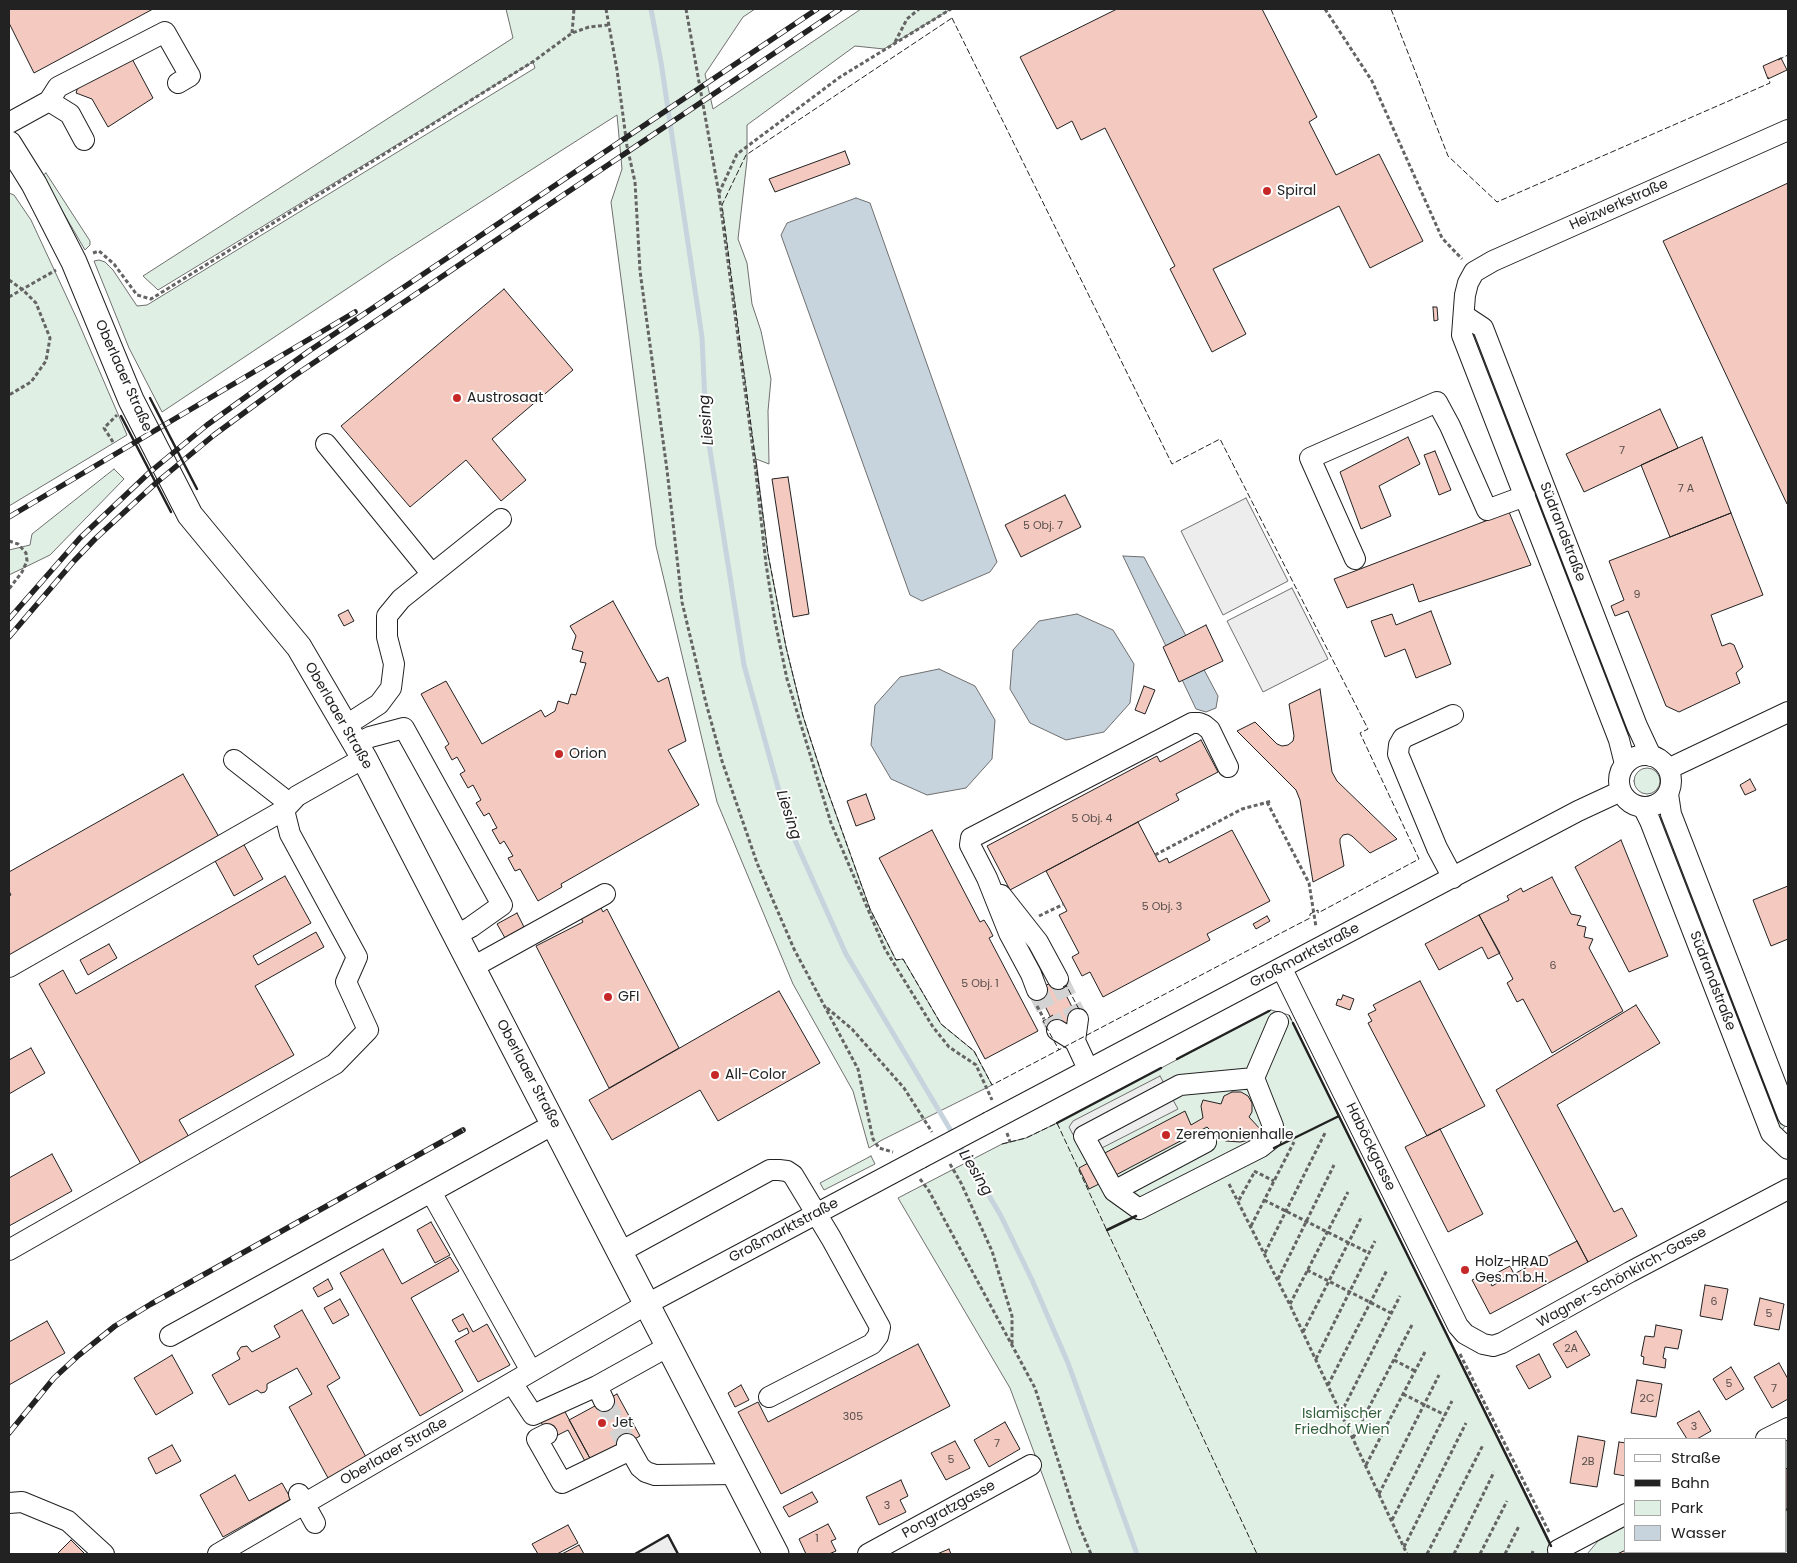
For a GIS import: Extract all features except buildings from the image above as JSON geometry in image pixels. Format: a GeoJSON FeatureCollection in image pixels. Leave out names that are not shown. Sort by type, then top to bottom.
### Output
{"type":"FeatureCollection","features":[{"type":"Feature","properties":{"kind":"main road","name":"Oberlaaer Straße"},"geometry":{"type":"LineString","coordinates":[[9,144],[34,184],[74,262],[131,400],[190,515],[298,647],[355,743],[776,1554]]}},
{"type":"Feature","properties":{"kind":"street"},"geometry":{"type":"LineString","coordinates":[[9,123],[49,102],[58,87],[165,32],[190,76],[178,83]]}},
{"type":"Feature","properties":{"kind":"street"},"geometry":{"type":"LineString","coordinates":[[49,102],[70,114],[84,140]]}},
{"type":"Feature","properties":{"kind":"street","name":"Heizwerkstraße"},"geometry":{"type":"LineString","coordinates":[[1474,272],[1493,260],[1788,130]]}},
{"type":"Feature","properties":{"kind":"street","name":"Südrandstraße"},"geometry":{"type":"LineString","coordinates":[[1474,272],[1468,283],[1462,335],[1619,740],[1625,764],[1620,777],[1621,791],[1630,802],[1642,807],[1650,821],[1771,1133],[1788,1149]]}},
{"type":"Feature","properties":{"kind":"street","name":"Südrandstraße"},"geometry":{"type":"LineString","coordinates":[[1465,316],[1483,328],[1637,726],[1651,756],[1661,760],[1668,769],[1671,781],[1668,794],[1671,814],[1788,1116]]}},
{"type":"Feature","properties":{"kind":"street"},"geometry":{"type":"LineString","coordinates":[[1355,560],[1310,458],[1437,402],[1450,426],[1487,510],[1525,496]]}},
{"type":"Feature","properties":{"kind":"street"},"geometry":{"type":"LineString","coordinates":[[326,444],[431,573]]}},
{"type":"Feature","properties":{"kind":"street"},"geometry":{"type":"LineString","coordinates":[[9,967],[286,806],[355,743],[391,688],[394,664],[387,636],[387,616],[401,599],[431,573],[500,519]]}},
{"type":"Feature","properties":{"kind":"street"},"geometry":{"type":"LineString","coordinates":[[1668,769],[1788,712]]}},
{"type":"Feature","properties":{"kind":"street"},"geometry":{"type":"LineString","coordinates":[[1453,715],[1403,738],[1399,745],[1398,754],[1437,848],[1453,878]]}},
{"type":"Feature","properties":{"kind":"street"},"geometry":{"type":"LineString","coordinates":[[1037,990],[987,878],[970,845],[972,838],[1192,723],[1199,723],[1210,730],[1228,767]]}},
{"type":"Feature","properties":{"kind":"street"},"geometry":{"type":"LineString","coordinates":[[355,743],[404,728],[502,904],[471,927],[456,935]]}},
{"type":"Feature","properties":{"kind":"street"},"geometry":{"type":"LineString","coordinates":[[1625,764],[1637,756],[1651,756]]}},
{"type":"Feature","properties":{"kind":"street"},"geometry":{"type":"LineString","coordinates":[[9,1250],[335,1064],[368,1030],[346,982],[357,957],[290,834],[286,806],[234,760]]}},
{"type":"Feature","properties":{"kind":"street","name":"Großmarktstraße"},"geometry":{"type":"LineString","coordinates":[[647,1304],[1088,1069],[1621,791]]}},
{"type":"Feature","properties":{"kind":"street"},"geometry":{"type":"LineString","coordinates":[[1642,807],[1656,804],[1668,794]]}},
{"type":"Feature","properties":{"kind":"street"},"geometry":{"type":"LineString","coordinates":[[987,878],[1038,942],[1058,979]]}},
{"type":"Feature","properties":{"kind":"street"},"geometry":{"type":"LineString","coordinates":[[472,967],[605,894]]}},
{"type":"Feature","properties":{"kind":"street","name":"Haböckgasse"},"geometry":{"type":"LineString","coordinates":[[1282,968],[1458,1326]]}},
{"type":"Feature","properties":{"kind":"street"},"geometry":{"type":"LineString","coordinates":[[1078,1018],[1075,1041],[1088,1069]]}},
{"type":"Feature","properties":{"kind":"street"},"geometry":{"type":"LineString","coordinates":[[1254,1078],[1180,1085],[1084,1136],[1114,1191],[1139,1209],[1261,1147],[1271,1139],[1273,1126],[1254,1078],[1278,1022]]}},
{"type":"Feature","properties":{"kind":"street"},"geometry":{"type":"LineString","coordinates":[[1057,1030],[1075,1041]]}},
{"type":"Feature","properties":{"kind":"street"},"geometry":{"type":"LineString","coordinates":[[170,1336],[554,1124]]}},
{"type":"Feature","properties":{"kind":"street"},"geometry":{"type":"LineString","coordinates":[[1114,1191],[1206,1142]]}},
{"type":"Feature","properties":{"kind":"street"},"geometry":{"type":"LineString","coordinates":[[620,1252],[770,1170],[779,1170],[793,1175],[880,1327],[878,1336],[872,1344],[769,1397]]}},
{"type":"Feature","properties":{"kind":"street","name":"Wagner-Schönkirch-Gasse"},"geometry":{"type":"LineString","coordinates":[[1458,1326],[1470,1337],[1483,1344],[1492,1346],[1502,1344],[1630,1272],[1788,1189]]}},
{"type":"Feature","properties":{"kind":"street"},"geometry":{"type":"LineString","coordinates":[[431,1192],[531,1371]]}},
{"type":"Feature","properties":{"kind":"street","name":"Oberlaaer Straße"},"geometry":{"type":"LineString","coordinates":[[218,1554],[302,1499],[512,1383],[647,1304]]}},
{"type":"Feature","properties":{"kind":"street"},"geometry":{"type":"LineString","coordinates":[[512,1383],[533,1415],[600,1394],[669,1346]]}},
{"type":"Feature","properties":{"kind":"street"},"geometry":{"type":"LineString","coordinates":[[1768,1438],[1788,1428]]}},
{"type":"Feature","properties":{"kind":"street"},"geometry":{"type":"LineString","coordinates":[[547,1434],[537,1439],[562,1482],[628,1447],[640,1467],[646,1472],[655,1475],[735,1474]]}},
{"type":"Feature","properties":{"kind":"street","name":"Pongratzgasse"},"geometry":{"type":"LineString","coordinates":[[868,1554],[1031,1465]]}},
{"type":"Feature","properties":{"kind":"street"},"geometry":{"type":"LineString","coordinates":[[302,1499],[315,1523]]}},
{"type":"Feature","properties":{"kind":"street"},"geometry":{"type":"LineString","coordinates":[[9,1503],[22,1502],[68,1521],[104,1554]]}},
{"type":"Feature","properties":{"kind":"street"},"geometry":{"type":"LineString","coordinates":[[1558,1550],[1624,1515]]}},
{"type":"Feature","properties":{"kind":"path"},"geometry":{"type":"LineString","coordinates":[[572,34],[574,9]]}},
{"type":"Feature","properties":{"kind":"path"},"geometry":{"type":"LineString","coordinates":[[606,9],[617,70],[627,146],[635,182],[640,271],[667,470],[681,592],[689,634],[722,761],[757,863],[794,948],[858,1069],[870,1129],[876,1144]]}},
{"type":"Feature","properties":{"kind":"path"},"geometry":{"type":"LineString","coordinates":[[686,9],[718,194],[755,466],[766,564],[787,680],[831,823],[885,949],[933,1028],[949,1048],[976,1065],[994,1119]]}},
{"type":"Feature","properties":{"kind":"path"},"geometry":{"type":"LineString","coordinates":[[894,43],[907,20],[919,9]]}},
{"type":"Feature","properties":{"kind":"path"},"geometry":{"type":"LineString","coordinates":[[718,194],[737,154],[840,77],[951,9]]}},
{"type":"Feature","properties":{"kind":"path"},"geometry":{"type":"LineString","coordinates":[[1325,9],[1372,81],[1442,238],[1474,272]]}},
{"type":"Feature","properties":{"kind":"path"},"geometry":{"type":"LineString","coordinates":[[74,262],[99,251],[114,264],[137,295],[151,299],[534,61],[572,34],[589,27],[608,25]]}},
{"type":"Feature","properties":{"kind":"path"},"geometry":{"type":"LineString","coordinates":[[9,297],[49,274]]}},
{"type":"Feature","properties":{"kind":"path"},"geometry":{"type":"LineString","coordinates":[[9,280],[36,303],[50,338],[46,361],[31,382],[9,396]]}},
{"type":"Feature","properties":{"kind":"path"},"geometry":{"type":"LineString","coordinates":[[113,419],[104,428],[114,442]]}},
{"type":"Feature","properties":{"kind":"path"},"geometry":{"type":"LineString","coordinates":[[9,540],[18,544],[26,553],[27,561],[22,572],[9,589]]}},
{"type":"Feature","properties":{"kind":"path"},"geometry":{"type":"LineString","coordinates":[[1155,855],[1242,809],[1272,801]]}},
{"type":"Feature","properties":{"kind":"path"},"geometry":{"type":"LineString","coordinates":[[1267,802],[1310,883],[1316,927]]}},
{"type":"Feature","properties":{"kind":"path"},"geometry":{"type":"LineString","coordinates":[[1264,1253],[1326,1133]]}},
{"type":"Feature","properties":{"kind":"path"},"geometry":{"type":"LineString","coordinates":[[1251,1226],[1294,1142]]}},
{"type":"Feature","properties":{"kind":"path"},"geometry":{"type":"LineString","coordinates":[[1277,1279],[1334,1165]]}},
{"type":"Feature","properties":{"kind":"path"},"geometry":{"type":"LineString","coordinates":[[1238,1201],[1257,1167]]}},
{"type":"Feature","properties":{"kind":"path"},"geometry":{"type":"LineString","coordinates":[[1221,1168],[1290,1305],[1407,1554]]}},
{"type":"Feature","properties":{"kind":"path"},"geometry":{"type":"LineString","coordinates":[[1254,1171],[1274,1181]]}},
{"type":"Feature","properties":{"kind":"path"},"geometry":{"type":"LineString","coordinates":[[929,1191],[1034,1388],[1078,1524],[1091,1554]]}},
{"type":"Feature","properties":{"kind":"path"},"geometry":{"type":"LineString","coordinates":[[1290,1305],[1348,1192]]}},
{"type":"Feature","properties":{"kind":"path"},"geometry":{"type":"LineString","coordinates":[[1264,1200],[1369,1253]]}},
{"type":"Feature","properties":{"kind":"path"},"geometry":{"type":"LineString","coordinates":[[1303,1333],[1362,1216]]}},
{"type":"Feature","properties":{"kind":"path"},"geometry":{"type":"LineString","coordinates":[[1315,1359],[1375,1241]]}},
{"type":"Feature","properties":{"kind":"path"},"geometry":{"type":"LineString","coordinates":[[1308,1270],[1391,1313]]}},
{"type":"Feature","properties":{"kind":"path"},"geometry":{"type":"LineString","coordinates":[[1328,1386],[1387,1270]]}},
{"type":"Feature","properties":{"kind":"path"},"geometry":{"type":"LineString","coordinates":[[1341,1414],[1400,1296]]}},
{"type":"Feature","properties":{"kind":"path"},"geometry":{"type":"LineString","coordinates":[[1353,1439],[1413,1323]]}},
{"type":"Feature","properties":{"kind":"path"},"geometry":{"type":"LineString","coordinates":[[1458,1349],[1558,1550]]}},
{"type":"Feature","properties":{"kind":"path"},"geometry":{"type":"LineString","coordinates":[[1365,1465],[1426,1350]]}},
{"type":"Feature","properties":{"kind":"path"},"geometry":{"type":"LineString","coordinates":[[1394,1360],[1415,1370]]}},
{"type":"Feature","properties":{"kind":"path"},"geometry":{"type":"LineString","coordinates":[[1379,1494],[1439,1375]]}},
{"type":"Feature","properties":{"kind":"path"},"geometry":{"type":"LineString","coordinates":[[1403,1394],[1445,1416]]}},
{"type":"Feature","properties":{"kind":"path"},"geometry":{"type":"LineString","coordinates":[[1392,1521],[1452,1401]]}},
{"type":"Feature","properties":{"kind":"path"},"geometry":{"type":"LineString","coordinates":[[1404,1548],[1466,1423]]}},
{"type":"Feature","properties":{"kind":"path"},"geometry":{"type":"LineString","coordinates":[[1427,1554],[1483,1445]]}},
{"type":"Feature","properties":{"kind":"path"},"geometry":{"type":"LineString","coordinates":[[1454,1554],[1494,1472]]}},
{"type":"Feature","properties":{"kind":"path"},"geometry":{"type":"LineString","coordinates":[[1480,1554],[1507,1501]]}},
{"type":"Feature","properties":{"kind":"path"},"geometry":{"type":"LineString","coordinates":[[1505,1554],[1519,1526]]}},
{"type":"Feature","properties":{"kind":"green space"},"geometry":{"type":"Polygon","coordinates":[[[506,9],[755,9],[743,17],[705,74],[713,109],[861,9],[951,9],[884,49],[855,46],[747,125],[747,160],[738,239],[747,263],[752,304],[761,331],[771,379],[768,411],[769,464],[756,459],[768,554],[786,647],[803,716],[870,909],[896,960],[903,959],[941,1024],[974,1051],[992,1085],[869,1148],[853,1091],[793,984],[717,802],[656,546],[611,202],[622,169],[617,115],[390,260],[162,412],[129,348],[94,261],[105,262],[113,270],[137,306],[147,305],[535,68],[533,62],[158,290],[143,276],[513,38],[506,9]]]}},
{"type":"Feature","properties":{"kind":"green space"},"geometry":{"type":"Polygon","coordinates":[[[46,173],[90,241],[90,245],[85,250],[42,176],[46,173]]]}},
{"type":"Feature","properties":{"kind":"green space"},"geometry":{"type":"Polygon","coordinates":[[[9,193],[14,195],[31,220],[77,319],[127,435],[9,506],[9,193]]]}},
{"type":"Feature","properties":{"kind":"green space"},"geometry":{"type":"Polygon","coordinates":[[[114,469],[124,479],[50,555],[9,575],[9,550],[30,545],[32,534],[114,469]]]}},
{"type":"Feature","properties":{"kind":"green space"},"geometry":{"type":"Polygon","coordinates":[[[1647,768],[1656,772],[1660,781],[1656,790],[1647,794],[1638,790],[1634,781],[1638,772],[1647,768]]]}},
{"type":"Feature","properties":{"kind":"green space"},"geometry":{"type":"Polygon","coordinates":[[[1667,818],[1786,1125],[1780,1131],[1657,821],[1667,818]]]}},
{"type":"Feature","properties":{"kind":"green space","name":"Islamischer Friedhof Wien"},"geometry":{"type":"Polygon","coordinates":[[[1271,1010],[1289,1015],[1556,1554],[1072,1554],[1010,1388],[898,1198],[1002,1144],[1026,1138],[1057,1123],[1271,1010]]]}},
{"type":"Feature","properties":{"kind":"green space"},"geometry":{"type":"Polygon","coordinates":[[[871,1156],[875,1164],[824,1190],[820,1183],[871,1156]]]}},
{"type":"Feature","properties":{"kind":"green space"},"geometry":{"type":"Polygon","coordinates":[[[1787,1438],[1788,1554],[1587,1554],[1598,1541],[1624,1527],[1624,1553],[1787,1553],[1787,1438]]]}},
{"type":"Feature","properties":{"kind":"shaded area"},"geometry":{"type":"Polygon","coordinates":[[[1246,498],[1288,581],[1223,615],[1181,531],[1246,498]]]}},
{"type":"Feature","properties":{"kind":"shaded area"},"geometry":{"type":"Polygon","coordinates":[[[1292,588],[1328,659],[1263,692],[1227,621],[1292,588]]]}},
{"type":"Feature","properties":{"kind":"shaded area"},"geometry":{"type":"Polygon","coordinates":[[[1160,1076],[1178,1109],[1096,1151],[1088,1163],[1069,1127],[1073,1121],[1160,1076]]]}},
{"type":"Feature","properties":{"kind":"shaded area"},"geometry":{"type":"Polygon","coordinates":[[[668,1535],[678,1554],[635,1554],[668,1535]]]}},
{"type":"Feature","properties":{"kind":"water"},"geometry":{"type":"Polygon","coordinates":[[[856,198],[870,203],[997,562],[990,572],[922,601],[910,595],[781,235],[787,223],[856,198]]]}},
{"type":"Feature","properties":{"kind":"water"},"geometry":{"type":"Polygon","coordinates":[[[1123,556],[1144,557],[1218,696],[1216,708],[1206,712],[1196,709],[1123,556]]]}},
{"type":"Feature","properties":{"kind":"water"},"geometry":{"type":"Polygon","coordinates":[[[1077,614],[1113,630],[1134,664],[1130,703],[1104,732],[1066,740],[1030,723],[1010,689],[1013,650],[1039,621],[1077,614]]]}},
{"type":"Feature","properties":{"kind":"water"},"geometry":{"type":"Polygon","coordinates":[[[939,669],[975,686],[995,720],[992,759],[966,788],[927,795],[891,779],[871,745],[875,705],[900,677],[939,669]]]}},
{"type":"Feature","properties":{"kind":"waterway","name":"Liesing"},"geometry":{"type":"LineString","coordinates":[[651,9],[661,62],[702,337],[706,425],[744,665],[789,827],[846,954],[954,1136]]}},
{"type":"Feature","properties":{"kind":"waterway","name":"Liesing"},"geometry":{"type":"LineString","coordinates":[[958,1143],[1001,1216],[1032,1280],[1068,1363],[1137,1554]]}},
{"type":"Feature","properties":{"kind":"tunnel"},"geometry":{"type":"LineString","coordinates":[[1058,979],[1078,1019]]}},
{"type":"Feature","properties":{"kind":"tunnel"},"geometry":{"type":"LineString","coordinates":[[1037,990],[1057,1030]]}},
{"type":"Feature","properties":{"kind":"tunnel"},"geometry":{"type":"LineString","coordinates":[[604,1401],[627,1444]]}},
{"type":"Feature","properties":{"kind":"railway"},"geometry":{"type":"LineString","coordinates":[[9,619],[80,538],[150,472],[207,425],[309,351],[817,9]]}},
{"type":"Feature","properties":{"kind":"railway"},"geometry":{"type":"LineString","coordinates":[[9,637],[95,539],[156,483],[214,435],[294,376],[840,9]]}},
{"type":"Feature","properties":{"kind":"railway"},"geometry":{"type":"LineString","coordinates":[[9,517],[355,312]]}},
{"type":"Feature","properties":{"kind":"railway"},"geometry":{"type":"LineString","coordinates":[[9,1433],[54,1378],[115,1326],[151,1304],[463,1130]]}},
{"type":"Feature","properties":{"kind":"fence"},"geometry":{"type":"LineString","coordinates":[[1391,9],[1448,156],[1497,202],[1770,83],[1768,77]]}},
{"type":"Feature","properties":{"kind":"fence"},"geometry":{"type":"LineString","coordinates":[[952,18],[1172,464],[1220,439],[1368,729],[1360,733],[1419,859],[1318,913],[1318,910],[1310,914],[1310,918],[992,1085],[974,1051],[941,1024],[903,959],[896,960],[870,909],[803,716],[786,647],[768,554],[722,205],[746,155],[952,18]]}},
{"type":"Feature","properties":{"kind":"fence"},"geometry":{"type":"LineString","coordinates":[[1778,60],[1788,55]]}},
{"type":"Feature","properties":{"kind":"fence"},"geometry":{"type":"LineString","coordinates":[[1063,987],[1066,985],[1080,1011]]}},
{"type":"Feature","properties":{"kind":"fence"},"geometry":{"type":"LineString","coordinates":[[1053,1015],[1043,1021],[1059,1050]]}},
{"type":"Feature","properties":{"kind":"fence"},"geometry":{"type":"LineString","coordinates":[[1289,1015],[1293,1023]]}},
{"type":"Feature","properties":{"kind":"fence"},"geometry":{"type":"LineString","coordinates":[[1002,1144],[1026,1138],[1057,1123],[1257,1554]]}},
{"type":"Feature","properties":{"kind":"wall"},"geometry":{"type":"LineString","coordinates":[[150,398],[197,489]]}},
{"type":"Feature","properties":{"kind":"wall"},"geometry":{"type":"LineString","coordinates":[[121,416],[171,512]]}},
{"type":"Feature","properties":{"kind":"wall"},"geometry":{"type":"LineString","coordinates":[[1177,1059],[1269,1011]]}},
{"type":"Feature","properties":{"kind":"wall"},"geometry":{"type":"LineString","coordinates":[[1293,1023],[1551,1546]]}},
{"type":"Feature","properties":{"kind":"wall"},"geometry":{"type":"LineString","coordinates":[[1057,1123],[1161,1068]]}},
{"type":"Feature","properties":{"kind":"wall"},"geometry":{"type":"LineString","coordinates":[[1274,1148],[1339,1116]]}},
{"type":"Feature","properties":{"kind":"wall"},"geometry":{"type":"LineString","coordinates":[[1107,1230],[1136,1216]]}},
{"type":"Feature","properties":{"kind":"wall"},"geometry":{"type":"LineString","coordinates":[[635,1554],[668,1535],[678,1554]]}},
{"type":"Feature","properties":{"kind":"place","name":"Spiral"},"geometry":{"type":"Point","coordinates":[1267,191]}},
{"type":"Feature","properties":{"kind":"place","name":"Austrosaat"},"geometry":{"type":"Point","coordinates":[457,398]}},
{"type":"Feature","properties":{"kind":"place","name":"Orion"},"geometry":{"type":"Point","coordinates":[559,754]}},
{"type":"Feature","properties":{"kind":"place","name":"GFI"},"geometry":{"type":"Point","coordinates":[608,997]}},
{"type":"Feature","properties":{"kind":"place","name":"All-Color"},"geometry":{"type":"Point","coordinates":[715,1075]}},
{"type":"Feature","properties":{"kind":"place","name":"Zeremonienhalle"},"geometry":{"type":"Point","coordinates":[1166,1135]}},
{"type":"Feature","properties":{"kind":"place","name":"Holz-HRAD Ges.m.b.H."},"geometry":{"type":"Point","coordinates":[1465,1270]}},
{"type":"Feature","properties":{"kind":"place","name":"Jet"},"geometry":{"type":"Point","coordinates":[602,1423]}}]}
